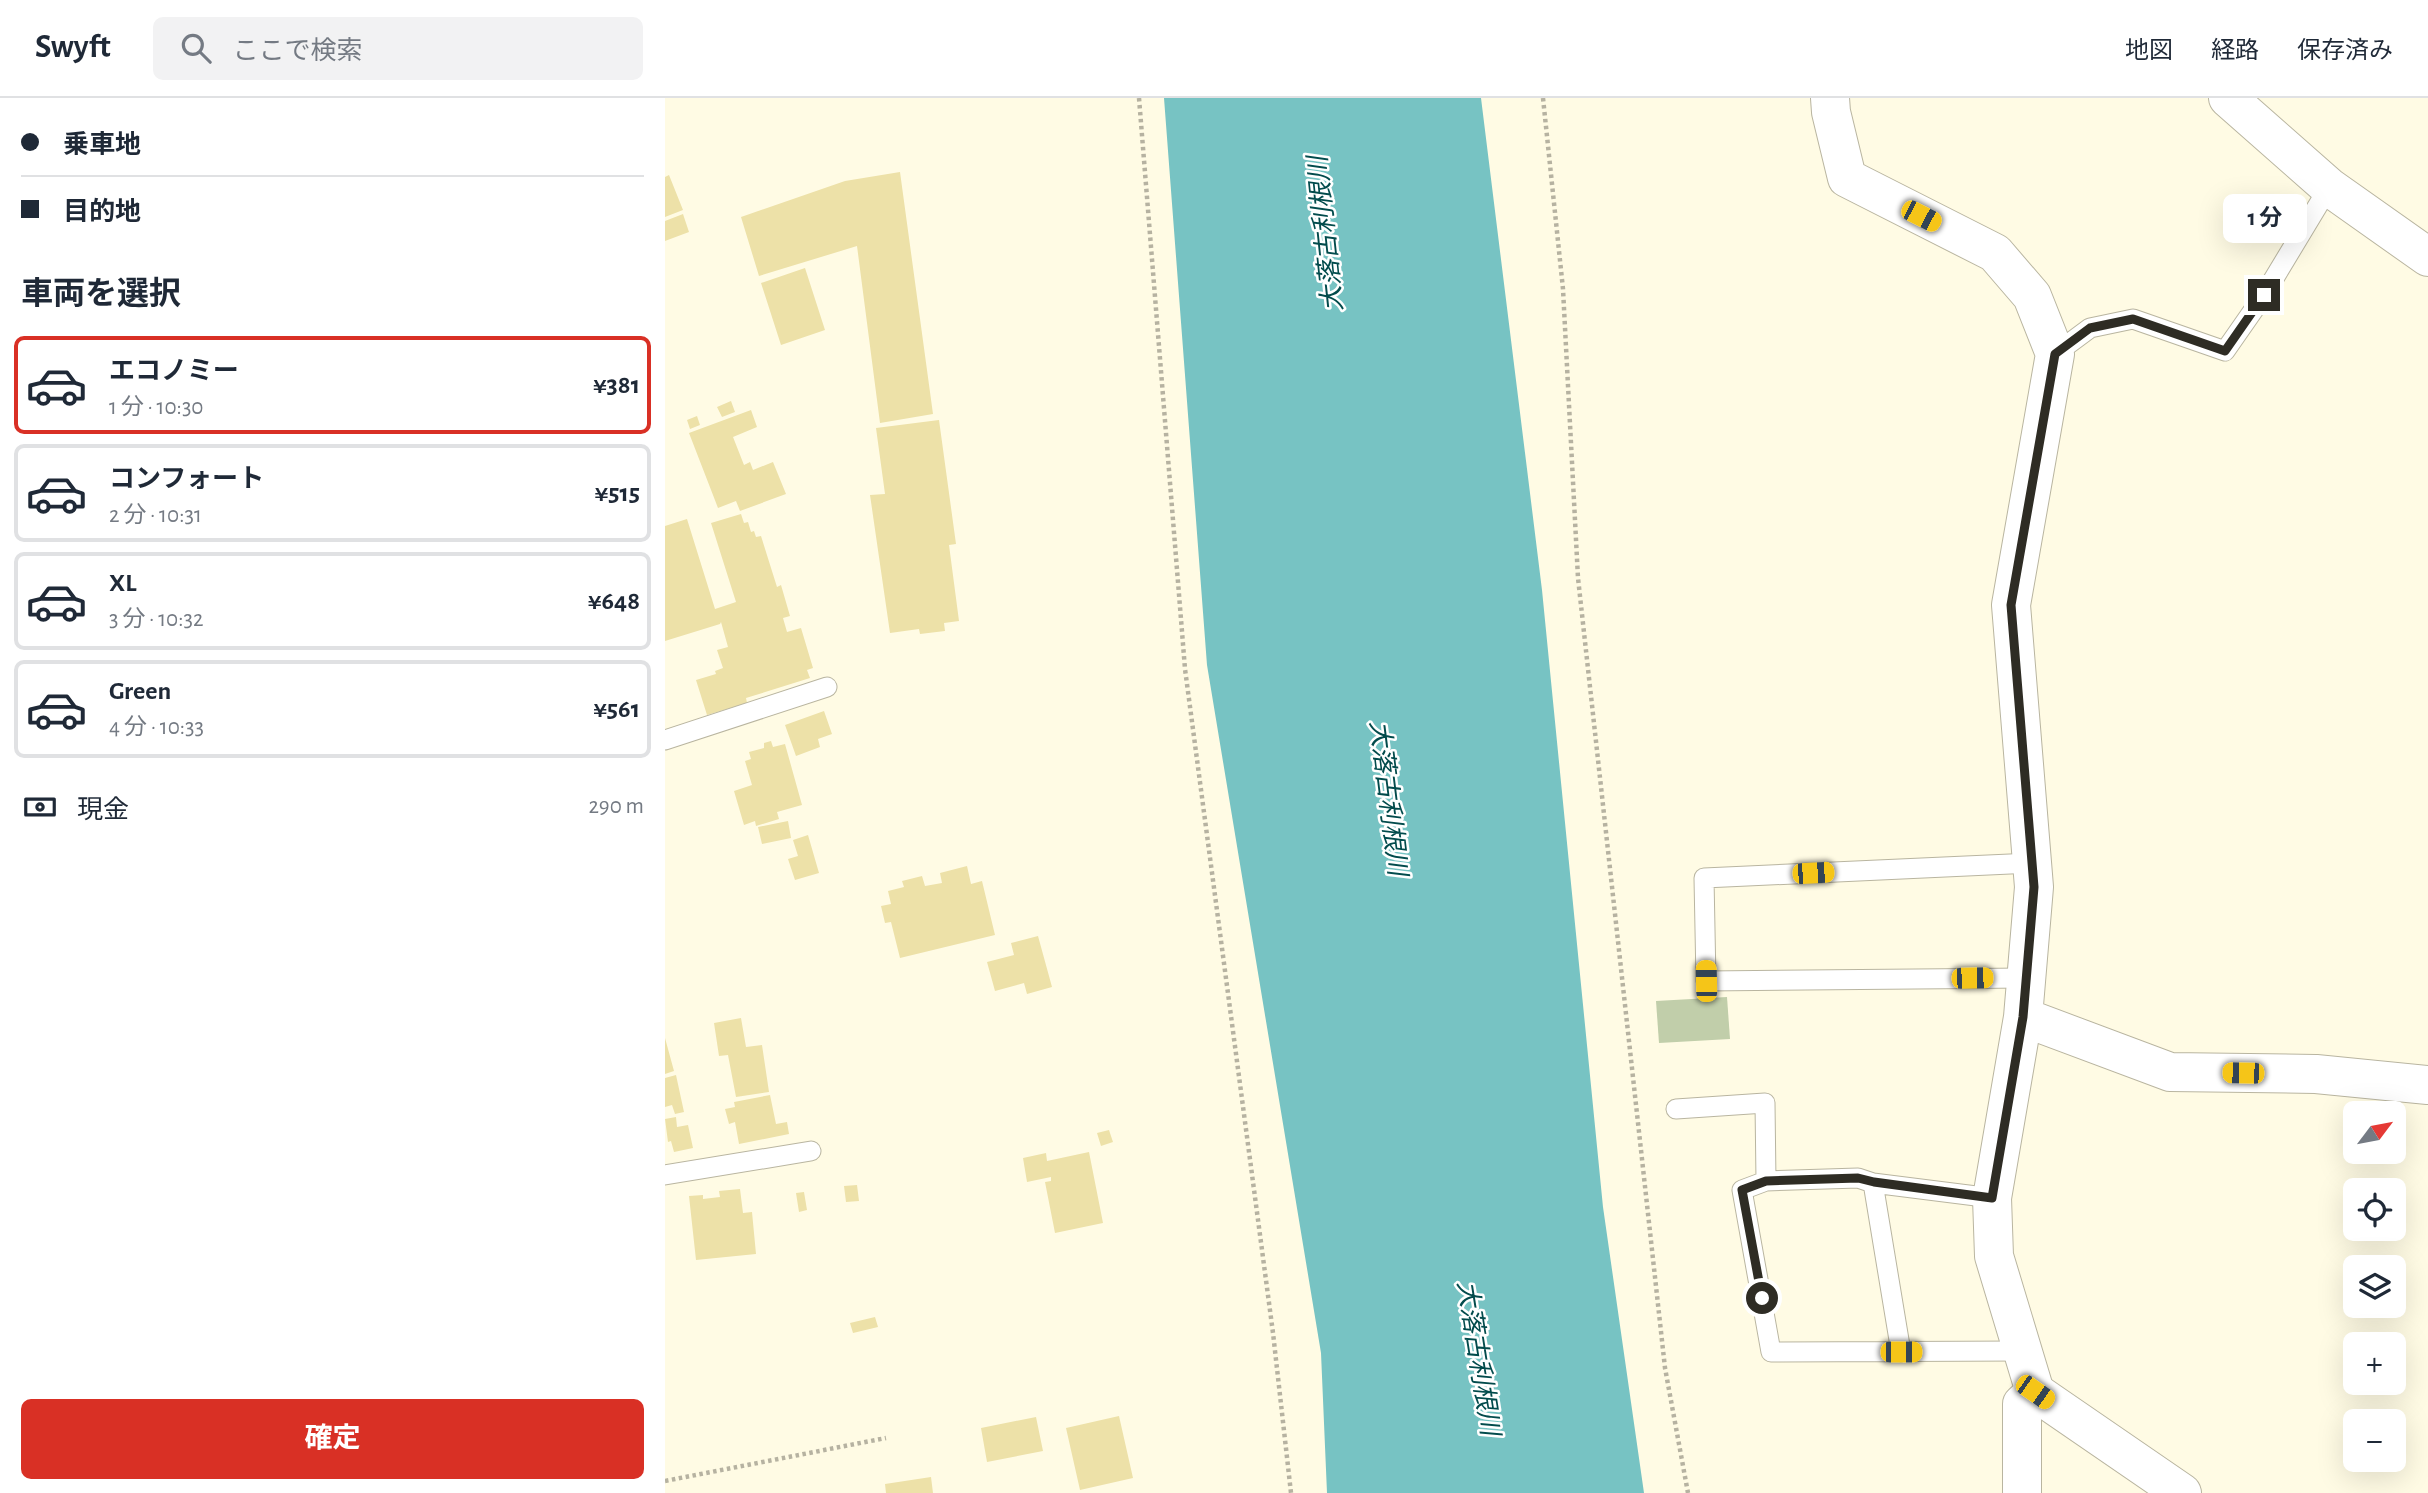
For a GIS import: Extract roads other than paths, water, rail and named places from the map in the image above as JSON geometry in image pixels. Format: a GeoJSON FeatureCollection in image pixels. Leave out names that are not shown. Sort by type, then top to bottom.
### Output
{"type":"FeatureCollection","features":[{"type":"Feature","properties":{"kind":"street"},"geometry":{"type":"LineString","coordinates":[[1830,98],[1847,178],[1995,253],[2032,296],[2055,354],[2011,605],[2034,887],[2023,1017],[1992,1198],[1994,1256],[2035,1392],[2182,1493]]}},
{"type":"Feature","properties":{"kind":"street"},"geometry":{"type":"LineString","coordinates":[[2228,98],[2329,187],[2428,257]]}},
{"type":"Feature","properties":{"kind":"street"},"geometry":{"type":"LineString","coordinates":[[2023,1017],[2170,1072],[2316,1074],[2428,1085]]}},
{"type":"Feature","properties":{"kind":"street"},"geometry":{"type":"LineString","coordinates":[[2022,1493],[2022,1404],[2035,1392]]}},
{"type":"Feature","properties":{"kind":"lane"},"geometry":{"type":"LineString","coordinates":[[2055,354],[2090,328],[2133,319],[2225,351],[2264,295],[2329,187]]}},
{"type":"Feature","properties":{"kind":"lane"},"geometry":{"type":"LineString","coordinates":[[665,740],[827,687]]}},
{"type":"Feature","properties":{"kind":"lane"},"geometry":{"type":"LineString","coordinates":[[2026,978],[1706,981],[1704,878],[2032,863]]}},
{"type":"Feature","properties":{"kind":"lane"},"geometry":{"type":"LineString","coordinates":[[1676,1109],[1765,1103],[1766,1181]]}},
{"type":"Feature","properties":{"kind":"lane"},"geometry":{"type":"LineString","coordinates":[[665,1175],[811,1152]]}},
{"type":"Feature","properties":{"kind":"lane"},"geometry":{"type":"LineString","coordinates":[[1992,1198],[1858,1178],[1766,1181],[1742,1190],[1771,1352],[2022,1351]]}},
{"type":"Feature","properties":{"kind":"lane"},"geometry":{"type":"LineString","coordinates":[[1874,1182],[1901,1352]]}},
{"type":"Feature","properties":{"kind":"water","name":"大落古利根川"},"geometry":{"type":"Polygon","coordinates":[[[1164,98],[1481,98],[1542,590],[1603,1207],[1644,1493],[1327,1493],[1321,1353],[1207,665],[1164,98]]]}}]}
